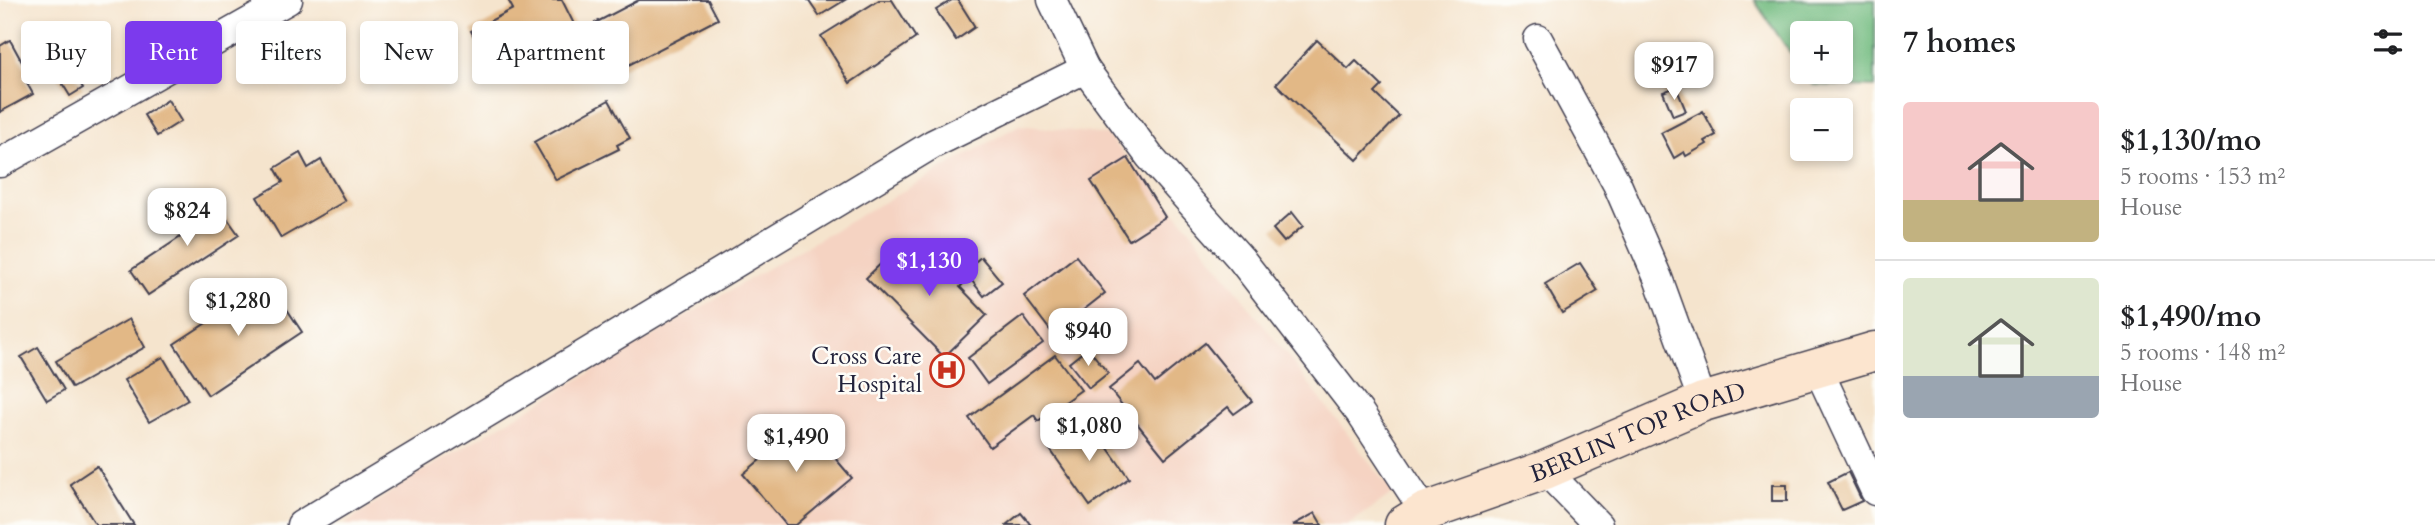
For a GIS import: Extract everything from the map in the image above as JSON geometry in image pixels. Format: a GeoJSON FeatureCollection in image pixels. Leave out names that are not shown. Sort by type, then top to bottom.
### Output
{"type":"FeatureCollection","features":[{"type":"Feature","properties":{"kind":"street"},"geometry":{"type":"LineString","coordinates":[[0,163],[288,0]]}},
{"type":"Feature","properties":{"kind":"street"},"geometry":{"type":"LineString","coordinates":[[1052,0],[1086,69],[1150,157],[1241,260],[1360,413],[1415,519]]}},
{"type":"Feature","properties":{"kind":"street"},"geometry":{"type":"LineString","coordinates":[[1538,39],[1617,184],[1658,278],[1703,402]]}},
{"type":"Feature","properties":{"kind":"street"},"geometry":{"type":"LineString","coordinates":[[301,525],[933,144],[1086,69]]}},
{"type":"Feature","properties":{"kind":"street","name":"BERLIN TOP ROAD"},"geometry":{"type":"LineString","coordinates":[[1415,519],[1545,470],[1703,402],[1875,351]]}},
{"type":"Feature","properties":{"kind":"street"},"geometry":{"type":"LineString","coordinates":[[1817,368],[1875,491]]}},
{"type":"Feature","properties":{"kind":"street"},"geometry":{"type":"LineString","coordinates":[[1545,470],[1598,525]]}},
{"type":"Feature","properties":{"kind":"shaded area","name":"Cross Care Hospital"},"geometry":{"type":"Polygon","coordinates":[[[1019,125],[1107,135],[1185,223],[1393,493],[1348,525],[344,525],[413,477],[777,263],[1019,125]]]}},
{"type":"Feature","properties":{"kind":"green space"},"geometry":{"type":"Polygon","coordinates":[[[1754,0],[1875,0],[1875,87],[1812,84],[1853,84],[1853,21],[1790,21],[1790,52],[1754,0]]]}},
{"type":"Feature","properties":{"kind":"building"},"geometry":{"type":"Polygon","coordinates":[[[508,0],[562,0],[572,21],[490,21],[513,9],[508,0]]]}},
{"type":"Feature","properties":{"kind":"building"},"geometry":{"type":"Polygon","coordinates":[[[639,0],[708,0],[718,19],[629,65],[629,21],[599,21],[639,0]]]}},
{"type":"Feature","properties":{"kind":"building"},"geometry":{"type":"Polygon","coordinates":[[[808,0],[845,0],[819,16],[808,0]]]}},
{"type":"Feature","properties":{"kind":"building"},"geometry":{"type":"Polygon","coordinates":[[[879,0],[892,0],[916,38],[850,83],[821,36],[879,0]]]}},
{"type":"Feature","properties":{"kind":"building"},"geometry":{"type":"Polygon","coordinates":[[[952,0],[958,0],[975,27],[956,40],[936,10],[952,0]]]}},
{"type":"Feature","properties":{"kind":"building"},"geometry":{"type":"Polygon","coordinates":[[[10,40],[21,60],[21,84],[27,84],[33,94],[0,112],[0,46],[10,40]]]}},
{"type":"Feature","properties":{"kind":"building"},"geometry":{"type":"Polygon","coordinates":[[[1317,40],[1348,69],[1356,61],[1382,86],[1375,93],[1399,116],[1357,160],[1276,84],[1317,40]]]}},
{"type":"Feature","properties":{"kind":"building"},"geometry":{"type":"Polygon","coordinates":[[[63,84],[81,84],[83,88],[70,96],[63,84]]]}},
{"type":"Feature","properties":{"kind":"building"},"geometry":{"type":"Polygon","coordinates":[[[1676,87],[1686,111],[1673,116],[1663,92],[1676,87]]]}},
{"type":"Feature","properties":{"kind":"building"},"geometry":{"type":"Polygon","coordinates":[[[168,100],[181,121],[157,136],[144,115],[168,100]]]}},
{"type":"Feature","properties":{"kind":"building"},"geometry":{"type":"Polygon","coordinates":[[[609,100],[630,138],[617,145],[619,149],[556,180],[534,142],[609,100]]]}},
{"type":"Feature","properties":{"kind":"building"},"geometry":{"type":"Polygon","coordinates":[[[1703,111],[1716,135],[1705,141],[1707,144],[1686,156],[1684,152],[1674,158],[1661,133],[1703,111]]]}},
{"type":"Feature","properties":{"kind":"building"},"geometry":{"type":"Polygon","coordinates":[[[300,153],[308,168],[321,160],[345,201],[281,238],[257,197],[283,182],[275,168],[300,153]]]}},
{"type":"Feature","properties":{"kind":"building"},"geometry":{"type":"Polygon","coordinates":[[[1128,158],[1165,217],[1129,240],[1091,181],[1128,158]]]}},
{"type":"Feature","properties":{"kind":"building"},"geometry":{"type":"Polygon","coordinates":[[[214,200],[239,235],[148,295],[131,270],[185,234],[178,224],[214,200]]]}},
{"type":"Feature","properties":{"kind":"building"},"geometry":{"type":"Polygon","coordinates":[[[1292,212],[1303,226],[1284,242],[1273,229],[1292,212]]]}},
{"type":"Feature","properties":{"kind":"building"},"geometry":{"type":"Polygon","coordinates":[[[928,246],[964,283],[960,287],[987,315],[944,357],[866,278],[892,253],[906,267],[928,246]]]}},
{"type":"Feature","properties":{"kind":"building"},"geometry":{"type":"Polygon","coordinates":[[[1076,256],[1105,293],[1053,334],[1024,296],[1076,256]]]}},
{"type":"Feature","properties":{"kind":"building"},"geometry":{"type":"Polygon","coordinates":[[[981,257],[1002,282],[984,296],[964,271],[981,257]]]}},
{"type":"Feature","properties":{"kind":"building"},"geometry":{"type":"Polygon","coordinates":[[[1580,263],[1598,291],[1562,313],[1545,284],[1580,263]]]}},
{"type":"Feature","properties":{"kind":"building"},"geometry":{"type":"Polygon","coordinates":[[[269,282],[302,332],[208,395],[174,344],[269,282]]]}},
{"type":"Feature","properties":{"kind":"building"},"geometry":{"type":"Polygon","coordinates":[[[1023,316],[1043,343],[987,384],[968,358],[1023,316]]]}},
{"type":"Feature","properties":{"kind":"building"},"geometry":{"type":"Polygon","coordinates":[[[129,319],[145,347],[72,388],[56,361],[129,319]]]}},
{"type":"Feature","properties":{"kind":"building"},"geometry":{"type":"Polygon","coordinates":[[[1205,343],[1252,401],[1234,414],[1228,407],[1165,458],[1109,389],[1140,364],[1155,383],[1205,343]]]}},
{"type":"Feature","properties":{"kind":"building"},"geometry":{"type":"Polygon","coordinates":[[[38,347],[64,390],[47,400],[21,357],[38,347]]]}},
{"type":"Feature","properties":{"kind":"building"},"geometry":{"type":"Polygon","coordinates":[[[1088,348],[1108,373],[1089,388],[1069,363],[1088,348]]]}},
{"type":"Feature","properties":{"kind":"building"},"geometry":{"type":"Polygon","coordinates":[[[1055,355],[1081,390],[1038,421],[1034,415],[990,447],[969,418],[1055,355]]]}},
{"type":"Feature","properties":{"kind":"building"},"geometry":{"type":"Polygon","coordinates":[[[163,357],[188,400],[149,422],[124,380],[163,357]]]}},
{"type":"Feature","properties":{"kind":"building"},"geometry":{"type":"Polygon","coordinates":[[[1088,420],[1129,478],[1090,506],[1049,448],[1088,420]]]}},
{"type":"Feature","properties":{"kind":"building"},"geometry":{"type":"Polygon","coordinates":[[[805,423],[852,478],[796,525],[786,525],[743,474],[761,459],[756,453],[762,447],[758,443],[770,433],[774,438],[782,431],[787,438],[805,423]]]}},
{"type":"Feature","properties":{"kind":"building"},"geometry":{"type":"Polygon","coordinates":[[[97,466],[134,525],[96,525],[70,484],[97,466]]]}},
{"type":"Feature","properties":{"kind":"building"},"geometry":{"type":"Polygon","coordinates":[[[1848,472],[1862,501],[1842,510],[1828,482],[1848,472]]]}},
{"type":"Feature","properties":{"kind":"building"},"geometry":{"type":"Polygon","coordinates":[[[1772,485],[1787,485],[1787,501],[1772,501],[1772,485]]]}},
{"type":"Feature","properties":{"kind":"building"},"geometry":{"type":"Polygon","coordinates":[[[1021,513],[1031,525],[1006,525],[1021,513]]]}},
{"type":"Feature","properties":{"kind":"building"},"geometry":{"type":"Polygon","coordinates":[[[1315,513],[1322,525],[1293,525],[1315,513]]]}},
{"type":"Feature","properties":{"kind":"place","name":"Cross Care Hospital"},"geometry":{"type":"Point","coordinates":[947,370]}}]}
